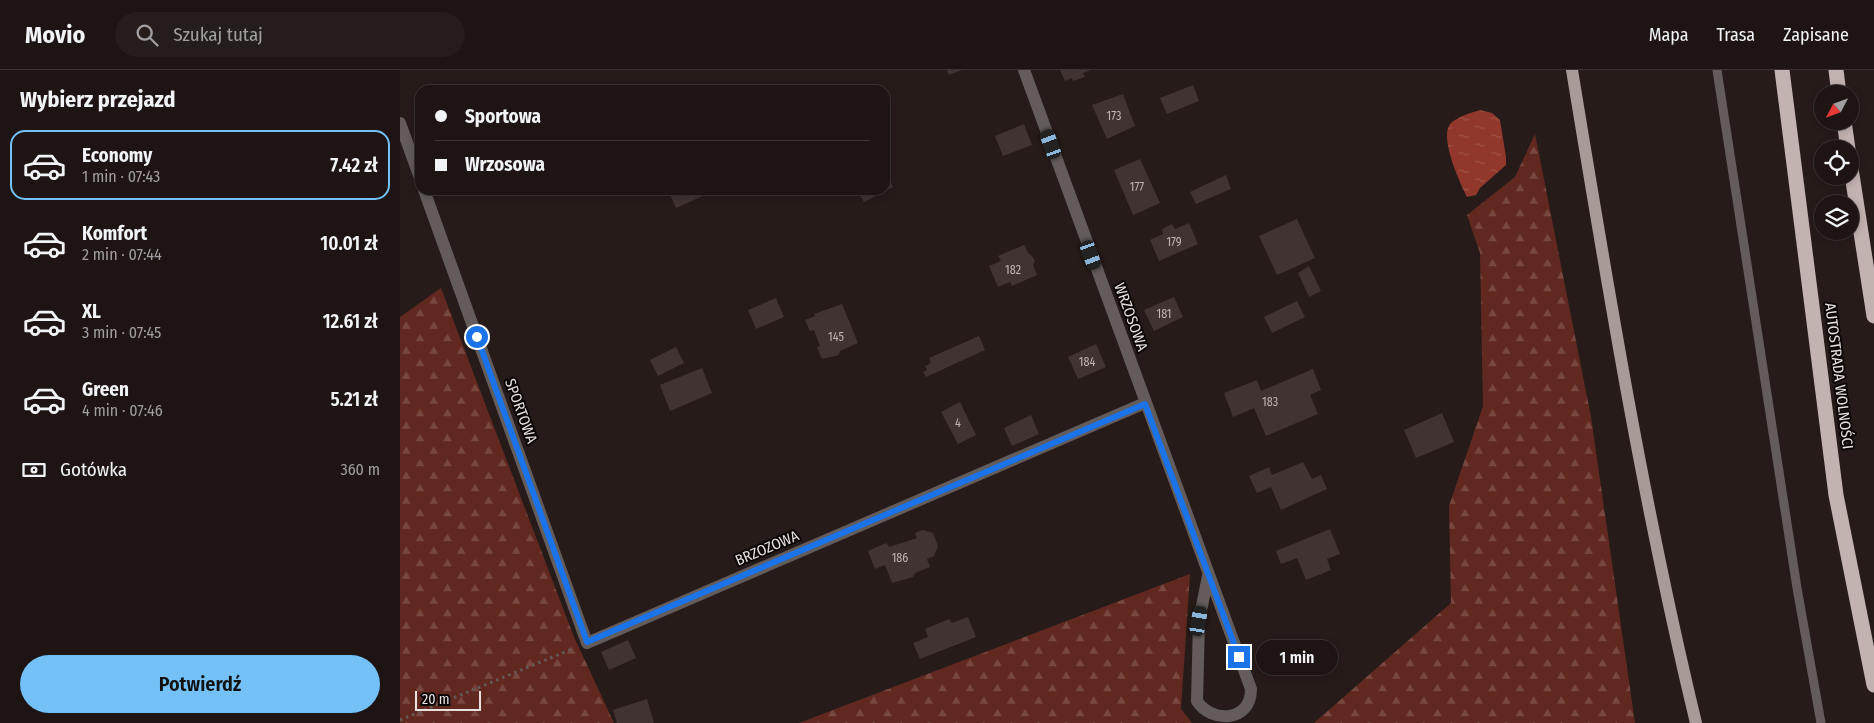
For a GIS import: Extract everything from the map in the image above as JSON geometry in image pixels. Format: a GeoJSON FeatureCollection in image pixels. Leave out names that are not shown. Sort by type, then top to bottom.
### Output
{"type":"FeatureCollection","features":[{"type":"Feature","properties":{"kind":"highway","name":"AUTOSTRADA WOLNOŚCI"},"geometry":{"type":"LineString","coordinates":[[1782,70],[1836,495],[1874,685]]}},
{"type":"Feature","properties":{"kind":"highway"},"geometry":{"type":"LineString","coordinates":[[1836,70],[1838,85]]}},
{"type":"Feature","properties":{"kind":"highway"},"geometry":{"type":"LineString","coordinates":[[1854,185],[1874,316]]}},
{"type":"Feature","properties":{"kind":"main road"},"geometry":{"type":"LineString","coordinates":[[1572,70],[1626,388],[1696,723]]}},
{"type":"Feature","properties":{"kind":"street","name":"WRZOSOWA"},"geometry":{"type":"LineString","coordinates":[[1024,70],[1251,689],[1250,701],[1242,715],[1227,721],[1211,718],[1200,708],[1197,701],[1199,621],[1208,576]]}},
{"type":"Feature","properties":{"kind":"street"},"geometry":{"type":"LineString","coordinates":[[400,123],[415,164]]}},
{"type":"Feature","properties":{"kind":"street","name":"SPORTOWA"},"geometry":{"type":"LineString","coordinates":[[426,195],[587,642]]}},
{"type":"Feature","properties":{"kind":"street","name":"BRZOZOWA"},"geometry":{"type":"LineString","coordinates":[[587,642],[1145,404]]}},
{"type":"Feature","properties":{"kind":"lane"},"geometry":{"type":"LineString","coordinates":[[1717,70],[1797,588],[1821,723]]}},
{"type":"Feature","properties":{"kind":"path"},"geometry":{"type":"LineString","coordinates":[[400,720],[587,642]]}},
{"type":"Feature","properties":{"kind":"green space"},"geometry":{"type":"Polygon","coordinates":[[[1535,134],[1591,417],[1635,723],[1314,723],[1451,603],[1449,506],[1483,406],[1480,253],[1467,215],[1515,177],[1535,134]]]}},
{"type":"Feature","properties":{"kind":"green space"},"geometry":{"type":"Polygon","coordinates":[[[441,288],[574,637],[614,723],[400,723],[400,317],[441,288]]]}},
{"type":"Feature","properties":{"kind":"green space"},"geometry":{"type":"Polygon","coordinates":[[[1190,574],[1181,709],[1192,723],[799,723],[1190,574]]]}},
{"type":"Feature","properties":{"kind":"water"},"geometry":{"type":"Polygon","coordinates":[[[1480,110],[1492,113],[1500,120],[1506,165],[1480,188],[1476,195],[1467,197],[1452,159],[1447,138],[1448,129],[1451,123],[1458,118],[1480,110]]]}},
{"type":"Feature","properties":{"kind":"building"},"geometry":{"type":"Polygon","coordinates":[[[947,70],[962,70],[949,75],[947,70]]]}},
{"type":"Feature","properties":{"kind":"building"},"geometry":{"type":"Polygon","coordinates":[[[1060,70],[1091,70],[1083,73],[1085,77],[1073,81],[1072,78],[1065,81],[1060,70]]]}},
{"type":"Feature","properties":{"kind":"building"},"geometry":{"type":"Polygon","coordinates":[[[1193,85],[1199,101],[1167,114],[1160,98],[1193,85]]]}},
{"type":"Feature","properties":{"kind":"building"},"geometry":{"type":"Polygon","coordinates":[[[1123,94],[1135,126],[1107,139],[1092,105],[1123,94]]]}},
{"type":"Feature","properties":{"kind":"building"},"geometry":{"type":"Polygon","coordinates":[[[1024,124],[1032,145],[1003,156],[995,136],[1024,124]]]}},
{"type":"Feature","properties":{"kind":"building"},"geometry":{"type":"Polygon","coordinates":[[[1140,159],[1160,203],[1133,215],[1114,170],[1140,159]]]}},
{"type":"Feature","properties":{"kind":"building"},"geometry":{"type":"Polygon","coordinates":[[[1226,175],[1231,189],[1196,204],[1190,192],[1226,175]]]}},
{"type":"Feature","properties":{"kind":"building"},"geometry":{"type":"Polygon","coordinates":[[[670,195],[703,196],[676,208],[670,195]]]}},
{"type":"Feature","properties":{"kind":"building"},"geometry":{"type":"Polygon","coordinates":[[[860,195],[878,195],[864,202],[860,195]]]}},
{"type":"Feature","properties":{"kind":"building"},"geometry":{"type":"Polygon","coordinates":[[[1297,219],[1315,258],[1277,275],[1259,236],[1297,219]]]}},
{"type":"Feature","properties":{"kind":"building"},"geometry":{"type":"Polygon","coordinates":[[[1189,223],[1198,244],[1159,261],[1150,240],[1163,234],[1162,229],[1172,224],[1175,229],[1189,223]]]}},
{"type":"Feature","properties":{"kind":"building"},"geometry":{"type":"Polygon","coordinates":[[[1024,245],[1035,261],[1033,265],[1037,275],[1012,286],[1010,282],[998,287],[989,266],[1001,261],[998,256],[1024,245]]]}},
{"type":"Feature","properties":{"kind":"building"},"geometry":{"type":"Polygon","coordinates":[[[1309,266],[1321,291],[1309,297],[1298,273],[1309,266]]]}},
{"type":"Feature","properties":{"kind":"building"},"geometry":{"type":"Polygon","coordinates":[[[1174,297],[1183,317],[1154,331],[1144,310],[1174,297]]]}},
{"type":"Feature","properties":{"kind":"building"},"geometry":{"type":"Polygon","coordinates":[[[776,298],[784,317],[756,329],[748,310],[776,298]]]}},
{"type":"Feature","properties":{"kind":"building"},"geometry":{"type":"Polygon","coordinates":[[[1297,301],[1305,317],[1272,333],[1264,317],[1297,301]]]}},
{"type":"Feature","properties":{"kind":"building"},"geometry":{"type":"Polygon","coordinates":[[[842,304],[858,343],[840,351],[839,355],[822,359],[817,347],[820,346],[814,330],[810,331],[805,320],[815,316],[814,314],[842,304]]]}},
{"type":"Feature","properties":{"kind":"building"},"geometry":{"type":"Polygon","coordinates":[[[979,336],[985,350],[926,377],[923,372],[927,370],[925,366],[931,363],[929,358],[979,336]]]}},
{"type":"Feature","properties":{"kind":"building"},"geometry":{"type":"Polygon","coordinates":[[[1096,344],[1106,367],[1078,379],[1068,357],[1096,344]]]}},
{"type":"Feature","properties":{"kind":"building"},"geometry":{"type":"Polygon","coordinates":[[[676,347],[684,363],[658,376],[650,360],[676,347]]]}},
{"type":"Feature","properties":{"kind":"building"},"geometry":{"type":"Polygon","coordinates":[[[702,368],[712,393],[670,411],[660,385],[702,368]]]}},
{"type":"Feature","properties":{"kind":"building"},"geometry":{"type":"Polygon","coordinates":[[[1313,369],[1321,390],[1310,395],[1318,414],[1266,436],[1254,408],[1233,417],[1224,393],[1257,380],[1261,391],[1313,369]]]}},
{"type":"Feature","properties":{"kind":"building"},"geometry":{"type":"Polygon","coordinates":[[[960,402],[976,435],[958,444],[941,412],[960,402]]]}},
{"type":"Feature","properties":{"kind":"building"},"geometry":{"type":"Polygon","coordinates":[[[1442,413],[1454,442],[1416,458],[1404,430],[1442,413]]]}},
{"type":"Feature","properties":{"kind":"building"},"geometry":{"type":"Polygon","coordinates":[[[1031,415],[1039,434],[1012,446],[1004,428],[1031,415]]]}},
{"type":"Feature","properties":{"kind":"building"},"geometry":{"type":"Polygon","coordinates":[[[1303,462],[1312,479],[1321,475],[1327,489],[1281,510],[1271,487],[1257,493],[1249,476],[1269,467],[1272,475],[1303,462]]]}},
{"type":"Feature","properties":{"kind":"building"},"geometry":{"type":"Polygon","coordinates":[[[1330,529],[1340,554],[1327,559],[1331,570],[1306,580],[1297,558],[1281,564],[1276,551],[1330,529]]]}},
{"type":"Feature","properties":{"kind":"building"},"geometry":{"type":"Polygon","coordinates":[[[923,530],[933,533],[938,546],[934,556],[927,559],[930,567],[915,573],[913,577],[892,583],[885,565],[875,569],[868,551],[886,543],[889,547],[917,538],[915,533],[923,530]]]}},
{"type":"Feature","properties":{"kind":"building"},"geometry":{"type":"Polygon","coordinates":[[[968,617],[976,637],[920,659],[913,643],[928,637],[925,629],[949,619],[952,623],[968,617]]]}},
{"type":"Feature","properties":{"kind":"building"},"geometry":{"type":"Polygon","coordinates":[[[628,640],[636,658],[609,670],[601,652],[628,640]]]}},
{"type":"Feature","properties":{"kind":"building"},"geometry":{"type":"Polygon","coordinates":[[[647,699],[654,723],[617,723],[613,710],[647,699]]]}},
{"type":"Feature","properties":{"kind":"route"},"geometry":{"type":"LineString","coordinates":[[477,337],[587,642],[1145,404],[1239,657]]}}]}
